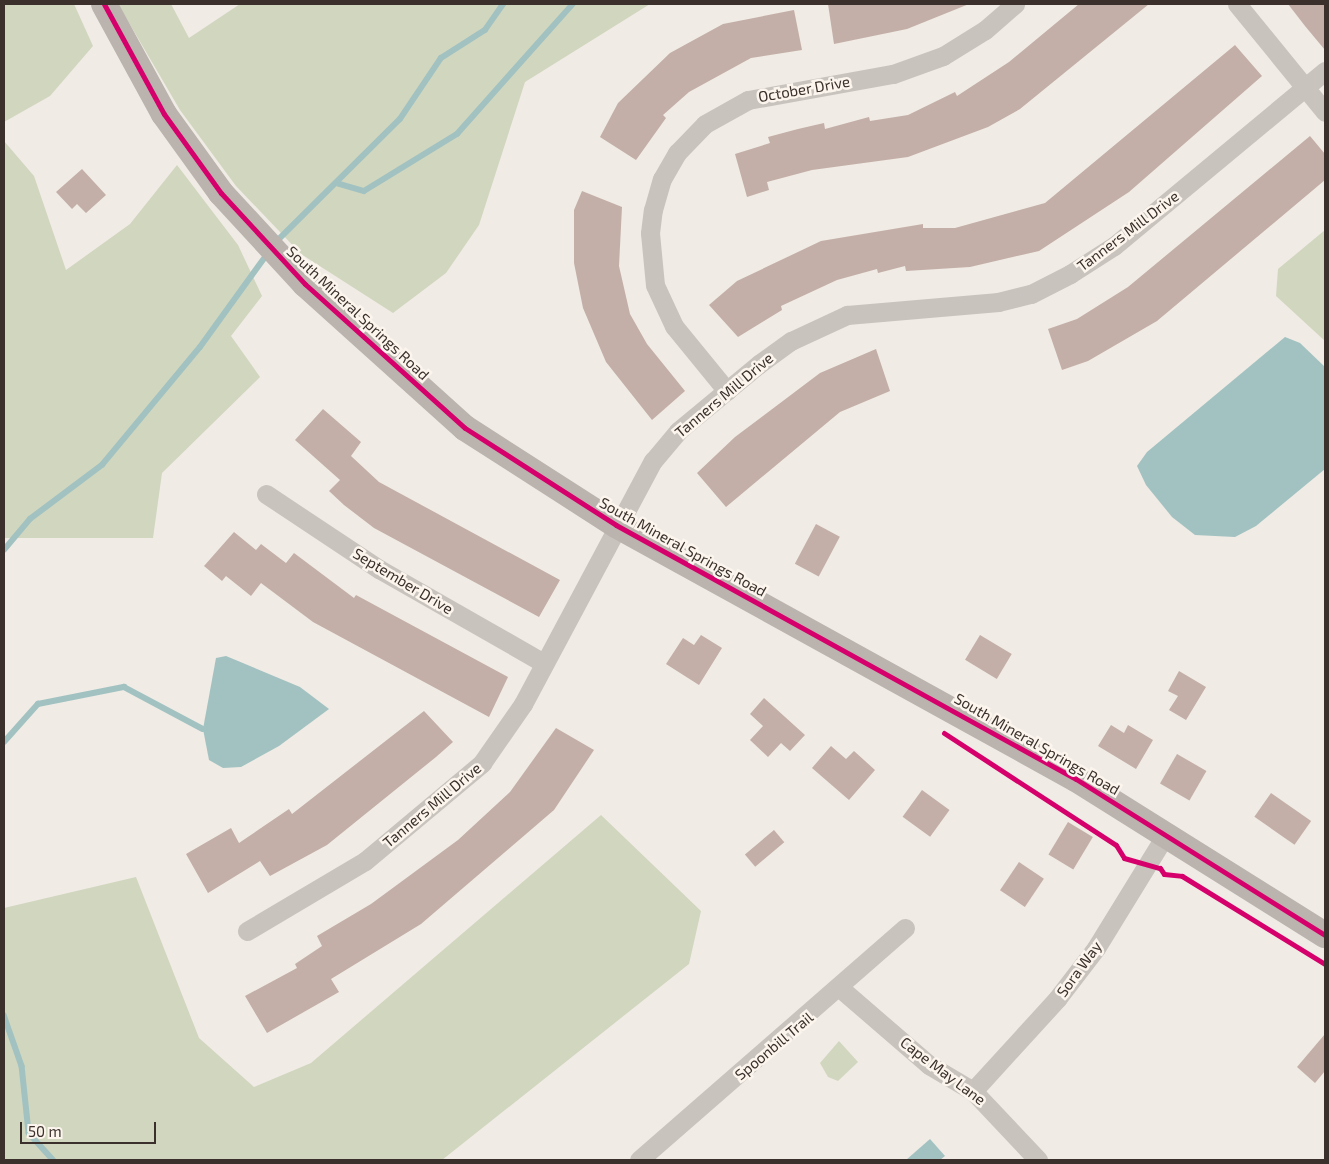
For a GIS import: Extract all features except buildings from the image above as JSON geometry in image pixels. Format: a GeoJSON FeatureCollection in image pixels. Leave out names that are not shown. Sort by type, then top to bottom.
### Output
{"type":"FeatureCollection","features":[{"type":"Feature","properties":{"kind":"street","name":"South Mineral Springs Road"},"geometry":{"type":"LineString","coordinates":[[104,4],[144,82],[190,153],[270,249],[465,428],[616,525],[1071,776],[1325,935]]}},
{"type":"Feature","properties":{"kind":"street","name":"October Drive"},"geometry":{"type":"LineString","coordinates":[[727,391],[674,326],[655,285],[650,263],[653,210],[662,179],[677,153],[704,124],[748,100],[893,74],[943,56],[985,30],[1015,4]]}},
{"type":"Feature","properties":{"kind":"street"},"geometry":{"type":"LineString","coordinates":[[1237,4],[1325,112]]}},
{"type":"Feature","properties":{"kind":"street","name":"Tanners Mill Drive"},"geometry":{"type":"LineString","coordinates":[[247,931],[365,861],[482,763],[544,663],[616,525],[653,460],[678,431],[727,391],[791,341],[847,315],[998,302],[1031,294],[1070,274],[1114,246],[1325,71]]}},
{"type":"Feature","properties":{"kind":"street","name":"September Drive"},"geometry":{"type":"LineString","coordinates":[[266,494],[379,569],[544,663]]}},
{"type":"Feature","properties":{"kind":"street","name":"Sora Way"},"geometry":{"type":"LineString","coordinates":[[973,1091],[1057,999],[1096,948],[1166,834]]}},
{"type":"Feature","properties":{"kind":"street","name":"Spoonbill Trail"},"geometry":{"type":"LineString","coordinates":[[640,1160],[841,989],[905,928]]}},
{"type":"Feature","properties":{"kind":"street","name":"Cape May Lane"},"geometry":{"type":"LineString","coordinates":[[841,989],[928,1065],[973,1091],[1038,1160]]}},
{"type":"Feature","properties":{"kind":"green space"},"geometry":{"type":"Polygon","coordinates":[[[4,4],[74,4],[93,46],[50,96],[4,122],[4,4]]]}},
{"type":"Feature","properties":{"kind":"green space"},"geometry":{"type":"Polygon","coordinates":[[[118,4],[171,4],[189,38],[240,4],[650,4],[525,82],[479,225],[446,273],[393,313],[301,254],[236,186],[180,110],[118,4]]]}},
{"type":"Feature","properties":{"kind":"green space"},"geometry":{"type":"Polygon","coordinates":[[[4,141],[34,176],[66,270],[130,224],[177,165],[238,245],[262,296],[231,336],[260,377],[162,473],[153,538],[4,538],[4,141]]]}},
{"type":"Feature","properties":{"kind":"green space"},"geometry":{"type":"Polygon","coordinates":[[[1325,230],[1325,341],[1276,296],[1278,269],[1325,230]]]}},
{"type":"Feature","properties":{"kind":"green space"},"geometry":{"type":"Polygon","coordinates":[[[601,815],[701,911],[689,964],[442,1160],[4,1160],[4,908],[136,877],[199,1038],[254,1087],[311,1063],[601,815]]]}},
{"type":"Feature","properties":{"kind":"green space"},"geometry":{"type":"Polygon","coordinates":[[[839,1041],[858,1062],[838,1081],[828,1077],[820,1063],[839,1041]]]}},
{"type":"Feature","properties":{"kind":"water"},"geometry":{"type":"Polygon","coordinates":[[[1285,337],[1300,343],[1325,367],[1325,469],[1256,526],[1235,537],[1195,535],[1172,517],[1146,485],[1137,466],[1147,452],[1285,337]]]}},
{"type":"Feature","properties":{"kind":"water"},"geometry":{"type":"Polygon","coordinates":[[[226,656],[300,687],[329,709],[279,746],[241,767],[223,768],[209,760],[203,729],[216,658],[226,656]]]}},
{"type":"Feature","properties":{"kind":"water"},"geometry":{"type":"Polygon","coordinates":[[[930,1139],[945,1156],[940,1160],[906,1160],[930,1139]]]}},
{"type":"Feature","properties":{"kind":"waterway"},"geometry":{"type":"LineString","coordinates":[[275,243],[400,119],[441,58],[485,30],[503,4]]}},
{"type":"Feature","properties":{"kind":"waterway"},"geometry":{"type":"LineString","coordinates":[[336,183],[364,191],[457,134],[573,4]]}},
{"type":"Feature","properties":{"kind":"waterway"},"geometry":{"type":"LineString","coordinates":[[4,550],[30,519],[102,465],[200,347],[268,253]]}},
{"type":"Feature","properties":{"kind":"waterway"},"geometry":{"type":"LineString","coordinates":[[4,742],[38,704],[124,687],[203,729]]}},
{"type":"Feature","properties":{"kind":"waterway"},"geometry":{"type":"LineString","coordinates":[[4,1015],[22,1066],[29,1133],[53,1160]]}},
{"type":"Feature","properties":{"kind":"cycle path"},"geometry":{"type":"LineString","coordinates":[[104,4],[164,114],[221,193],[305,284],[465,428],[616,525],[1076,779],[1325,935]]}},
{"type":"Feature","properties":{"kind":"cycle path"},"geometry":{"type":"LineString","coordinates":[[944,733],[1116,845],[1124,858],[1160,868],[1164,874],[1182,876],[1325,964]]}}]}
